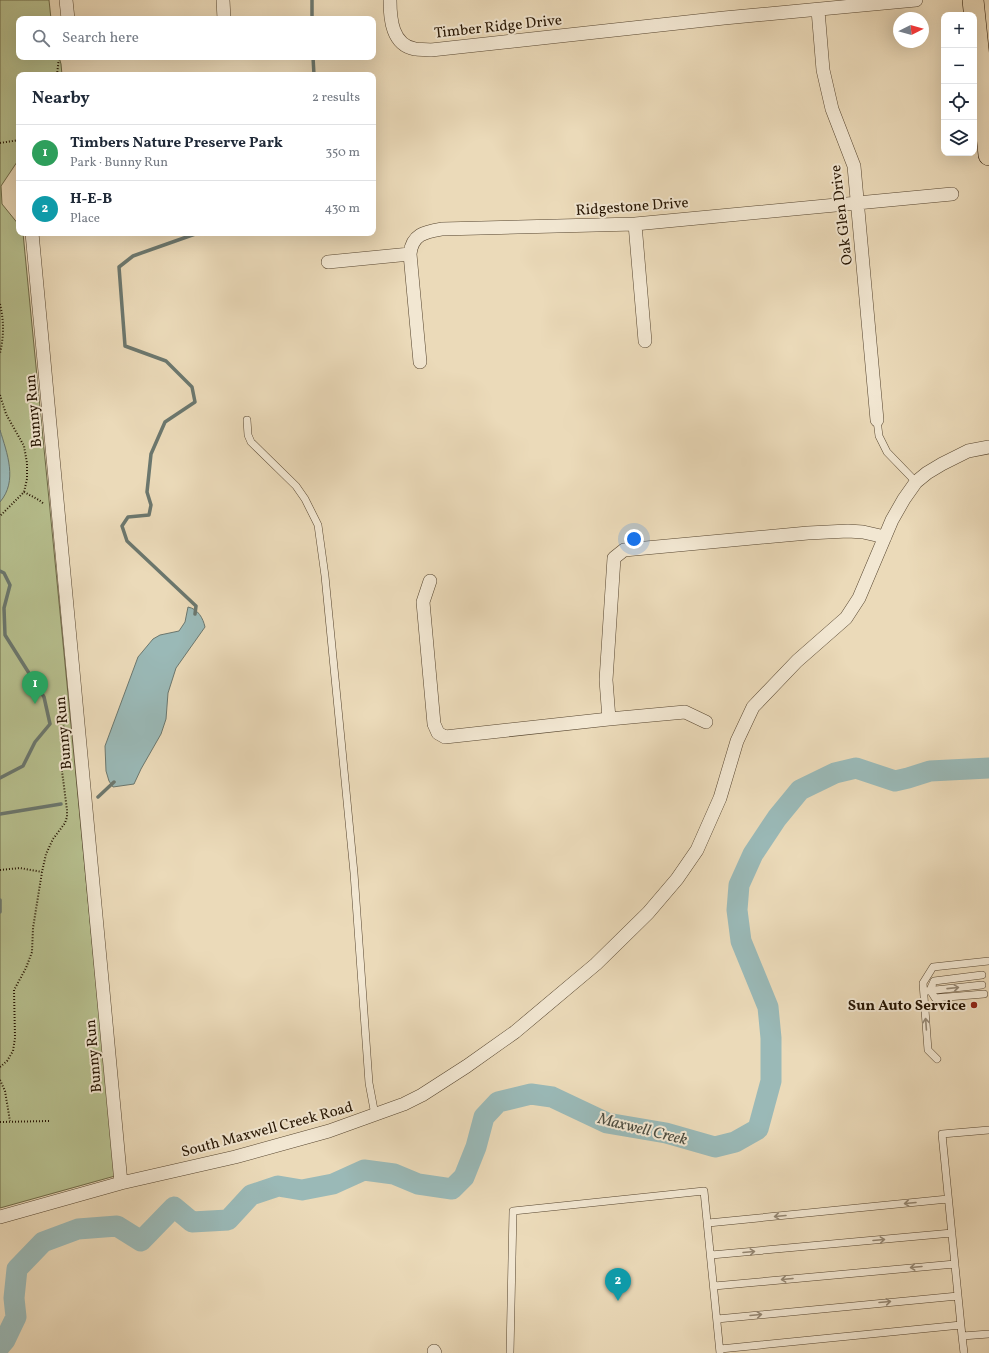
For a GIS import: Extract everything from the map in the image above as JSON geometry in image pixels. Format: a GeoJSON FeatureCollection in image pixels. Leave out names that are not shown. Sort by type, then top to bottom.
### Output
{"type":"FeatureCollection","features":[{"type":"Feature","properties":{"kind":"main road"},"geometry":{"type":"LineString","coordinates":[[973,0],[989,155]]}},
{"type":"Feature","properties":{"kind":"street"},"geometry":{"type":"LineString","coordinates":[[66,0],[68,16]]}},
{"type":"Feature","properties":{"kind":"street"},"geometry":{"type":"LineString","coordinates":[[223,0],[224,16]]}},
{"type":"Feature","properties":{"kind":"street","name":"Timber Ridge Drive"},"geometry":{"type":"LineString","coordinates":[[390,0],[392,26],[398,38],[404,45],[414,49],[430,50],[716,18],[916,0]]}},
{"type":"Feature","properties":{"kind":"street","name":"Oak Glen Drive"},"geometry":{"type":"LineString","coordinates":[[818,10],[823,70],[832,109],[854,166],[877,420]]}},
{"type":"Feature","properties":{"kind":"street","name":"Ridgestone Drive"},"geometry":{"type":"LineString","coordinates":[[410,254],[411,246],[418,236],[424,232],[442,229],[634,224],[952,194]]}},
{"type":"Feature","properties":{"kind":"street"},"geometry":{"type":"LineString","coordinates":[[634,224],[645,341]]}},
{"type":"Feature","properties":{"kind":"street","name":"Bunny Run"},"geometry":{"type":"LineString","coordinates":[[32,236],[121,1183]]}},
{"type":"Feature","properties":{"kind":"street"},"geometry":{"type":"LineString","coordinates":[[328,262],[410,254],[420,362]]}},
{"type":"Feature","properties":{"kind":"street","name":"South Maxwell Creek Road"},"geometry":{"type":"LineString","coordinates":[[0,1217],[121,1183],[235,1157],[329,1131],[374,1115],[404,1104],[422,1095],[467,1066],[515,1032],[596,964],[648,913],[677,879],[697,850],[720,798],[737,741],[753,707],[797,661],[846,618],[860,598],[892,520],[916,482],[937,467],[968,451],[989,447]]}},
{"type":"Feature","properties":{"kind":"street"},"geometry":{"type":"LineString","coordinates":[[609,719],[606,680],[614,558],[624,550],[842,531],[862,532],[885,537]]}},
{"type":"Feature","properties":{"kind":"street"},"geometry":{"type":"LineString","coordinates":[[430,580],[423,602],[434,724],[438,733],[445,737],[685,712],[706,722]]}},
{"type":"Feature","properties":{"kind":"lane"},"geometry":{"type":"LineString","coordinates":[[247,420],[248,435],[252,442],[296,486],[305,498],[318,525],[325,576],[354,873],[369,1083],[374,1115]]}},
{"type":"Feature","properties":{"kind":"lane"},"geometry":{"type":"LineString","coordinates":[[877,420],[879,436],[887,452],[916,482]]}},
{"type":"Feature","properties":{"kind":"lane"},"geometry":{"type":"LineString","coordinates":[[984,994],[935,998],[927,991],[923,983],[934,967],[989,961]]}},
{"type":"Feature","properties":{"kind":"lane"},"geometry":{"type":"LineString","coordinates":[[937,1059],[928,1050],[927,991],[934,981],[982,975]]}},
{"type":"Feature","properties":{"kind":"lane"},"geometry":{"type":"LineString","coordinates":[[927,991],[982,985]]}},
{"type":"Feature","properties":{"kind":"lane"},"geometry":{"type":"LineString","coordinates":[[964,1353],[942,1134],[989,1130]]}},
{"type":"Feature","properties":{"kind":"lane"},"geometry":{"type":"LineString","coordinates":[[510,1353],[513,1211],[704,1191],[720,1351],[961,1325]]}},
{"type":"Feature","properties":{"kind":"lane"},"geometry":{"type":"LineString","coordinates":[[708,1223],[948,1200]]}},
{"type":"Feature","properties":{"kind":"lane"},"geometry":{"type":"LineString","coordinates":[[711,1255],[952,1234]]}},
{"type":"Feature","properties":{"kind":"lane"},"geometry":{"type":"LineString","coordinates":[[714,1286],[955,1264]]}},
{"type":"Feature","properties":{"kind":"lane"},"geometry":{"type":"LineString","coordinates":[[717,1318],[958,1296]]}},
{"type":"Feature","properties":{"kind":"lane"},"geometry":{"type":"LineString","coordinates":[[962,1336],[989,1334]]}},
{"type":"Feature","properties":{"kind":"path"},"geometry":{"type":"LineString","coordinates":[[57,72],[59,60]]}},
{"type":"Feature","properties":{"kind":"path"},"geometry":{"type":"LineString","coordinates":[[0,143],[16,140]]}},
{"type":"Feature","properties":{"kind":"path"},"geometry":{"type":"LineString","coordinates":[[0,304],[4,324],[0,353]]}},
{"type":"Feature","properties":{"kind":"path"},"geometry":{"type":"LineString","coordinates":[[0,395],[6,414],[24,446],[27,468],[27,479],[24,492],[0,516]]}},
{"type":"Feature","properties":{"kind":"path"},"geometry":{"type":"LineString","coordinates":[[24,492],[39,500],[46,506]]}},
{"type":"Feature","properties":{"kind":"path"},"geometry":{"type":"LineString","coordinates":[[0,1067],[7,1061],[13,1051],[16,1038],[14,990],[26,968],[32,952],[33,928],[46,854],[53,839],[66,823],[68,810],[62,771],[62,736],[64,713]]}},
{"type":"Feature","properties":{"kind":"path"},"geometry":{"type":"LineString","coordinates":[[0,870],[20,868],[42,872]]}},
{"type":"Feature","properties":{"kind":"path"},"geometry":{"type":"LineString","coordinates":[[0,1080],[5,1091],[10,1122]]}},
{"type":"Feature","properties":{"kind":"path"},"geometry":{"type":"LineString","coordinates":[[0,1122],[49,1121]]}},
{"type":"Feature","properties":{"kind":"green space"},"geometry":{"type":"Polygon","coordinates":[[[0,0],[49,0],[51,16],[16,16],[16,60],[60,60],[62,72],[16,72],[16,164],[1,186],[2,204],[16,221],[16,236],[23,236],[115,1176],[0,1208],[0,0]]]}},
{"type":"Feature","properties":{"kind":"water"},"geometry":{"type":"Polygon","coordinates":[[[0,430],[8,457],[10,476],[9,485],[0,502],[0,430]]]}},
{"type":"Feature","properties":{"kind":"water"},"geometry":{"type":"Polygon","coordinates":[[[188,607],[200,614],[205,627],[176,668],[168,693],[166,719],[161,734],[134,784],[113,787],[109,781],[106,771],[105,746],[138,657],[153,639],[160,635],[179,631],[185,622],[188,607]]]}},
{"type":"Feature","properties":{"kind":"waterway"},"geometry":{"type":"LineString","coordinates":[[312,0],[312,16]]}},
{"type":"Feature","properties":{"kind":"waterway"},"geometry":{"type":"LineString","coordinates":[[313,60],[314,72]]}},
{"type":"Feature","properties":{"kind":"waterway"},"geometry":{"type":"LineString","coordinates":[[190,236],[133,256],[119,267],[125,346],[166,361],[192,387],[195,402],[165,422],[151,454],[147,492],[151,505],[149,515],[128,517],[122,526],[127,541],[196,606],[195,614]]}},
{"type":"Feature","properties":{"kind":"waterway"},"geometry":{"type":"LineString","coordinates":[[0,571],[4,573],[10,585],[4,608],[5,635],[44,697],[50,724],[35,742],[23,766],[0,778]]}},
{"type":"Feature","properties":{"kind":"waterway","name":"Maxwell Creek"},"geometry":{"type":"LineString","coordinates":[[0,1346],[5,1340],[16,1317],[14,1298],[17,1269],[43,1242],[78,1229],[117,1226],[141,1241],[174,1207],[192,1222],[228,1220],[251,1195],[278,1186],[302,1190],[333,1184],[364,1170],[394,1174],[418,1184],[452,1189],[464,1177],[476,1147],[484,1117],[498,1102],[531,1094],[552,1097],[607,1123],[666,1133],[715,1147],[735,1142],[758,1129],[771,1081],[771,1038],[768,1007],[741,941],[737,910],[739,885],[753,854],[777,818],[800,790],[835,773],[856,768],[895,781],[930,771],[989,768]]}},
{"type":"Feature","properties":{"kind":"waterway"},"geometry":{"type":"LineString","coordinates":[[98,797],[114,782]]}},
{"type":"Feature","properties":{"kind":"waterway"},"geometry":{"type":"LineString","coordinates":[[0,814],[61,804]]}},
{"type":"Feature","properties":{"kind":"waterway"},"geometry":{"type":"LineString","coordinates":[[0,900],[0,912]]}},
{"type":"Feature","properties":{"kind":"place","name":"Timbers Nature Preserve Park"},"geometry":{"type":"Point","coordinates":[35,704]}},
{"type":"Feature","properties":{"kind":"place","name":"Sun Auto Service"},"geometry":{"type":"Point","coordinates":[974,1005]}},
{"type":"Feature","properties":{"kind":"place","name":"H-E-B"},"geometry":{"type":"Point","coordinates":[618,1301]}}]}
